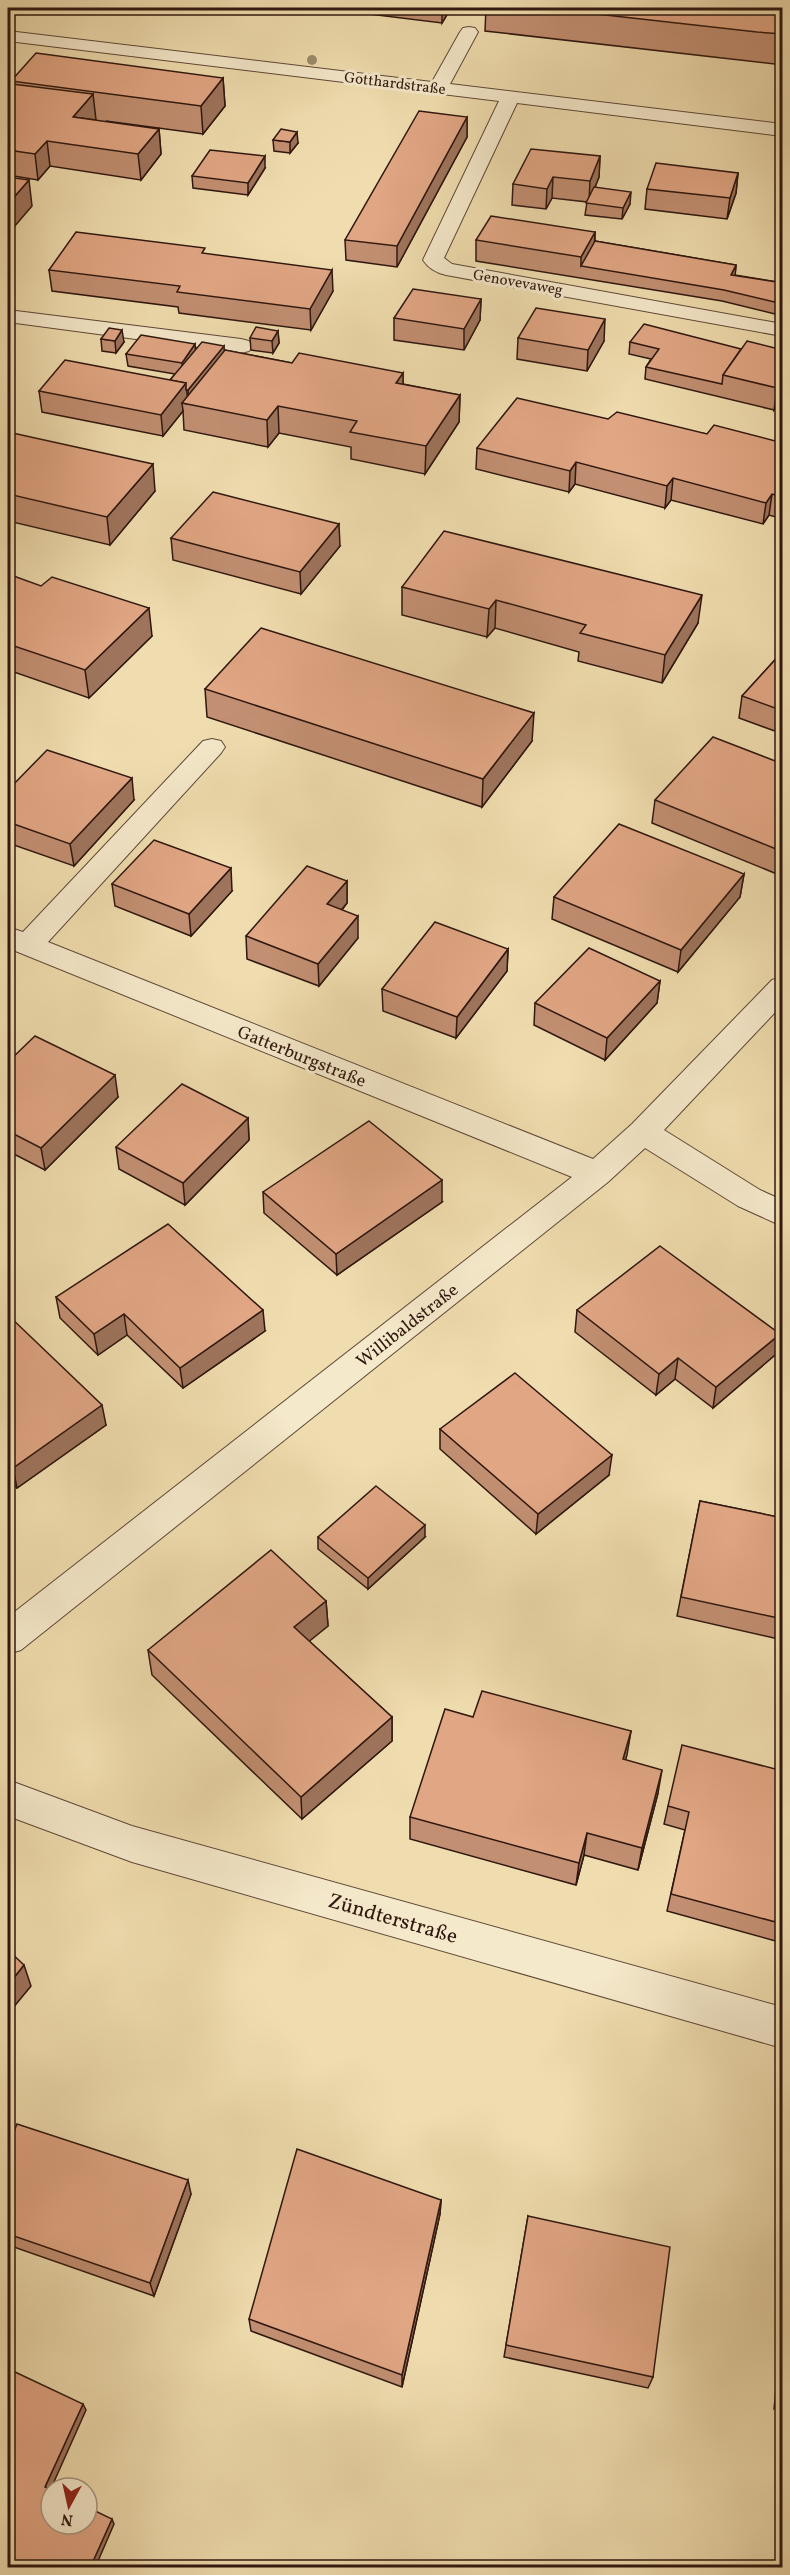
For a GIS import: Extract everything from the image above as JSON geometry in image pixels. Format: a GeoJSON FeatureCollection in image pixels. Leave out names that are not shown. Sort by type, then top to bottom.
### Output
{"type":"FeatureCollection","features":[{"type":"Feature","properties":{"kind":"street"},"geometry":{"type":"LineString","coordinates":[[438,88],[469,32]]}},
{"type":"Feature","properties":{"kind":"street"},"geometry":{"type":"LineString","coordinates":[[8,55],[15,38]]}},
{"type":"Feature","properties":{"kind":"street","name":"Gotthardstraße"},"geometry":{"type":"LineString","coordinates":[[15,38],[783,130]]}},
{"type":"Feature","properties":{"kind":"street","name":"Genovevaweg"},"geometry":{"type":"LineString","coordinates":[[511,96],[434,260],[446,269],[783,330]]}},
{"type":"Feature","properties":{"kind":"street"},"geometry":{"type":"LineString","coordinates":[[8,316],[241,346]]}},
{"type":"Feature","properties":{"kind":"street"},"geometry":{"type":"LineString","coordinates":[[18,941],[212,747]]}},
{"type":"Feature","properties":{"kind":"street","name":"Gatterburgstraße"},"geometry":{"type":"LineString","coordinates":[[18,941],[597,1174]]}},
{"type":"Feature","properties":{"kind":"street","name":"Willibaldstraße"},"geometry":{"type":"LineString","coordinates":[[8,1638],[597,1174],[643,1132],[783,987]]}},
{"type":"Feature","properties":{"kind":"street"},"geometry":{"type":"LineString","coordinates":[[643,1132],[749,1198],[783,1214]]}},
{"type":"Feature","properties":{"kind":"street","name":"Zündterstraße"},"geometry":{"type":"LineString","coordinates":[[8,1798],[132,1844],[783,2028]]}},
{"type":"Feature","properties":{"kind":"building"},"geometry":{"type":"Polygon","coordinates":[[[543,8],[783,8],[783,34],[757,32],[543,8]]]}},
{"type":"Feature","properties":{"kind":"building"},"geometry":{"type":"Polygon","coordinates":[[[36,53],[223,78],[201,106],[11,81],[36,53]]]}},
{"type":"Feature","properties":{"kind":"building"},"geometry":{"type":"Polygon","coordinates":[[[12,84],[93,94],[73,117],[159,129],[138,154],[47,141],[35,154],[8,150],[8,89],[12,84]]]}},
{"type":"Feature","properties":{"kind":"building"},"geometry":{"type":"Polygon","coordinates":[[[419,111],[467,117],[397,246],[345,240],[419,111]]]}},
{"type":"Feature","properties":{"kind":"building"},"geometry":{"type":"Polygon","coordinates":[[[281,129],[297,132],[290,142],[273,140],[281,129]]]}},
{"type":"Feature","properties":{"kind":"building"},"geometry":{"type":"Polygon","coordinates":[[[531,149],[600,156],[590,181],[553,177],[547,189],[513,184],[531,149]]]}},
{"type":"Feature","properties":{"kind":"building"},"geometry":{"type":"Polygon","coordinates":[[[210,150],[265,156],[248,183],[192,176],[210,150]]]}},
{"type":"Feature","properties":{"kind":"building"},"geometry":{"type":"Polygon","coordinates":[[[656,163],[738,173],[730,198],[647,189],[656,163]]]}},
{"type":"Feature","properties":{"kind":"building"},"geometry":{"type":"Polygon","coordinates":[[[8,177],[29,180],[8,204],[8,177]]]}},
{"type":"Feature","properties":{"kind":"building"},"geometry":{"type":"Polygon","coordinates":[[[594,187],[631,192],[623,208],[586,203],[594,187]]]}},
{"type":"Feature","properties":{"kind":"building"},"geometry":{"type":"Polygon","coordinates":[[[491,216],[595,232],[581,257],[476,240],[491,216]]]}},
{"type":"Feature","properties":{"kind":"building"},"geometry":{"type":"Polygon","coordinates":[[[76,232],[205,248],[202,253],[332,270],[310,309],[177,292],[180,286],[49,270],[76,232]]]}},
{"type":"Feature","properties":{"kind":"building"},"geometry":{"type":"Polygon","coordinates":[[[595,241],[736,265],[731,275],[783,283],[783,304],[724,290],[581,266],[595,241]]]}},
{"type":"Feature","properties":{"kind":"building"},"geometry":{"type":"Polygon","coordinates":[[[413,289],[481,299],[464,329],[394,318],[413,289]]]}},
{"type":"Feature","properties":{"kind":"building"},"geometry":{"type":"Polygon","coordinates":[[[536,308],[605,319],[588,350],[518,338],[536,308]]]}},
{"type":"Feature","properties":{"kind":"building"},"geometry":{"type":"Polygon","coordinates":[[[644,324],[741,349],[723,375],[722,384],[646,367],[659,349],[630,342],[644,324]]]}},
{"type":"Feature","properties":{"kind":"building"},"geometry":{"type":"Polygon","coordinates":[[[256,327],[278,331],[272,341],[250,338],[256,327]]]}},
{"type":"Feature","properties":{"kind":"building"},"geometry":{"type":"Polygon","coordinates":[[[109,328],[122,330],[115,341],[101,339],[109,328]]]}},
{"type":"Feature","properties":{"kind":"building"},"geometry":{"type":"Polygon","coordinates":[[[141,335],[195,344],[182,363],[126,354],[141,335]]]}},
{"type":"Feature","properties":{"kind":"building"},"geometry":{"type":"Polygon","coordinates":[[[747,341],[783,350],[783,381],[777,388],[723,375],[747,341]]]}},
{"type":"Feature","properties":{"kind":"building"},"geometry":{"type":"Polygon","coordinates":[[[202,342],[224,346],[186,390],[186,383],[170,380],[202,342]]]}},
{"type":"Feature","properties":{"kind":"building"},"geometry":{"type":"Polygon","coordinates":[[[225,350],[292,363],[299,353],[403,373],[396,383],[460,395],[426,446],[350,432],[357,421],[278,406],[267,420],[182,403],[225,350]]]}},
{"type":"Feature","properties":{"kind":"building"},"geometry":{"type":"Polygon","coordinates":[[[65,360],[186,383],[161,415],[39,391],[65,360]]]}},
{"type":"Feature","properties":{"kind":"building"},"geometry":{"type":"Polygon","coordinates":[[[517,398],[608,419],[617,412],[707,434],[714,425],[783,443],[783,497],[772,494],[766,503],[673,478],[667,486],[576,462],[570,471],[477,448],[517,398]]]}},
{"type":"Feature","properties":{"kind":"building"},"geometry":{"type":"Polygon","coordinates":[[[8,432],[153,464],[107,517],[8,494],[8,432]]]}},
{"type":"Feature","properties":{"kind":"building"},"geometry":{"type":"Polygon","coordinates":[[[213,492],[339,524],[300,572],[171,538],[213,492]]]}},
{"type":"Feature","properties":{"kind":"building"},"geometry":{"type":"Polygon","coordinates":[[[444,531],[702,595],[665,655],[580,633],[586,625],[496,600],[489,609],[402,587],[444,531]]]}},
{"type":"Feature","properties":{"kind":"building"},"geometry":{"type":"Polygon","coordinates":[[[8,574],[41,586],[52,577],[149,608],[85,670],[8,644],[8,574]]]}},
{"type":"Feature","properties":{"kind":"building"},"geometry":{"type":"Polygon","coordinates":[[[261,628],[534,713],[483,779],[205,689],[261,628]]]}},
{"type":"Feature","properties":{"kind":"building"},"geometry":{"type":"Polygon","coordinates":[[[783,651],[783,711],[742,696],[783,651]]]}},
{"type":"Feature","properties":{"kind":"building"},"geometry":{"type":"Polygon","coordinates":[[[713,737],[783,764],[783,849],[781,851],[655,800],[713,737]]]}},
{"type":"Feature","properties":{"kind":"building"},"geometry":{"type":"Polygon","coordinates":[[[47,750],[132,778],[70,844],[8,822],[8,790],[47,750]]]}},
{"type":"Feature","properties":{"kind":"building"},"geometry":{"type":"Polygon","coordinates":[[[619,824],[744,874],[681,950],[554,897],[619,824]]]}},
{"type":"Feature","properties":{"kind":"building"},"geometry":{"type":"Polygon","coordinates":[[[154,840],[231,868],[189,914],[112,884],[154,840]]]}},
{"type":"Feature","properties":{"kind":"building"},"geometry":{"type":"Polygon","coordinates":[[[307,866],[347,881],[327,904],[358,916],[318,964],[246,936],[307,866]]]}},
{"type":"Feature","properties":{"kind":"building"},"geometry":{"type":"Polygon","coordinates":[[[435,922],[508,949],[457,1017],[382,989],[435,922]]]}},
{"type":"Feature","properties":{"kind":"building"},"geometry":{"type":"Polygon","coordinates":[[[589,948],[660,981],[607,1038],[535,1003],[589,948]]]}},
{"type":"Feature","properties":{"kind":"building"},"geometry":{"type":"Polygon","coordinates":[[[35,1036],[115,1075],[41,1148],[8,1131],[8,1062],[35,1036]]]}},
{"type":"Feature","properties":{"kind":"building"},"geometry":{"type":"Polygon","coordinates":[[[182,1084],[248,1118],[183,1183],[116,1147],[182,1084]]]}},
{"type":"Feature","properties":{"kind":"building"},"geometry":{"type":"Polygon","coordinates":[[[369,1121],[442,1180],[336,1254],[263,1192],[369,1121]]]}},
{"type":"Feature","properties":{"kind":"building"},"geometry":{"type":"Polygon","coordinates":[[[168,1224],[263,1310],[180,1368],[124,1314],[94,1334],[56,1297],[168,1224]]]}},
{"type":"Feature","properties":{"kind":"building"},"geometry":{"type":"Polygon","coordinates":[[[660,1246],[780,1334],[716,1387],[678,1358],[659,1374],[577,1310],[660,1246]]]}},
{"type":"Feature","properties":{"kind":"building"},"geometry":{"type":"Polygon","coordinates":[[[8,1315],[102,1405],[13,1468],[8,1463],[8,1315]]]}},
{"type":"Feature","properties":{"kind":"building"},"geometry":{"type":"Polygon","coordinates":[[[515,1373],[612,1455],[538,1514],[440,1429],[515,1373]]]}},
{"type":"Feature","properties":{"kind":"building"},"geometry":{"type":"Polygon","coordinates":[[[376,1486],[425,1525],[368,1578],[318,1537],[376,1486]]]}},
{"type":"Feature","properties":{"kind":"building"},"geometry":{"type":"Polygon","coordinates":[[[700,1501],[783,1518],[783,1619],[681,1597],[700,1501]]]}},
{"type":"Feature","properties":{"kind":"building"},"geometry":{"type":"Polygon","coordinates":[[[271,1550],[326,1601],[294,1627],[392,1717],[301,1797],[148,1650],[271,1550]]]}},
{"type":"Feature","properties":{"kind":"building"},"geometry":{"type":"Polygon","coordinates":[[[482,1691],[631,1731],[623,1759],[662,1770],[642,1848],[587,1833],[579,1863],[410,1817],[445,1709],[473,1717],[482,1691]]]}},
{"type":"Feature","properties":{"kind":"building"},"geometry":{"type":"Polygon","coordinates":[[[682,1745],[783,1771],[783,1924],[671,1894],[689,1812],[668,1806],[682,1745]]]}},
{"type":"Feature","properties":{"kind":"building"},"geometry":{"type":"Polygon","coordinates":[[[8,1950],[24,1965],[8,1985],[8,1950]]]}},
{"type":"Feature","properties":{"kind":"building"},"geometry":{"type":"Polygon","coordinates":[[[17,2124],[188,2180],[150,2283],[8,2234],[8,2146],[17,2124]]]}},
{"type":"Feature","properties":{"kind":"building"},"geometry":{"type":"Polygon","coordinates":[[[297,2149],[441,2200],[402,2375],[249,2319],[297,2149]]]}},
{"type":"Feature","properties":{"kind":"building"},"geometry":{"type":"Polygon","coordinates":[[[528,2216],[670,2247],[653,2377],[506,2345],[528,2216]]]}},
{"type":"Feature","properties":{"kind":"building"},"geometry":{"type":"Polygon","coordinates":[[[15,2372],[83,2404],[50,2476],[39,2476],[39,2536],[99,2536],[99,2513],[112,2519],[90,2568],[8,2568],[8,2388],[15,2372]]]}},
{"type":"Feature","properties":{"kind":"building"},"geometry":{"type":"Polygon","coordinates":[[[783,2374],[783,2398],[780,2398],[783,2374]]]}}]}
